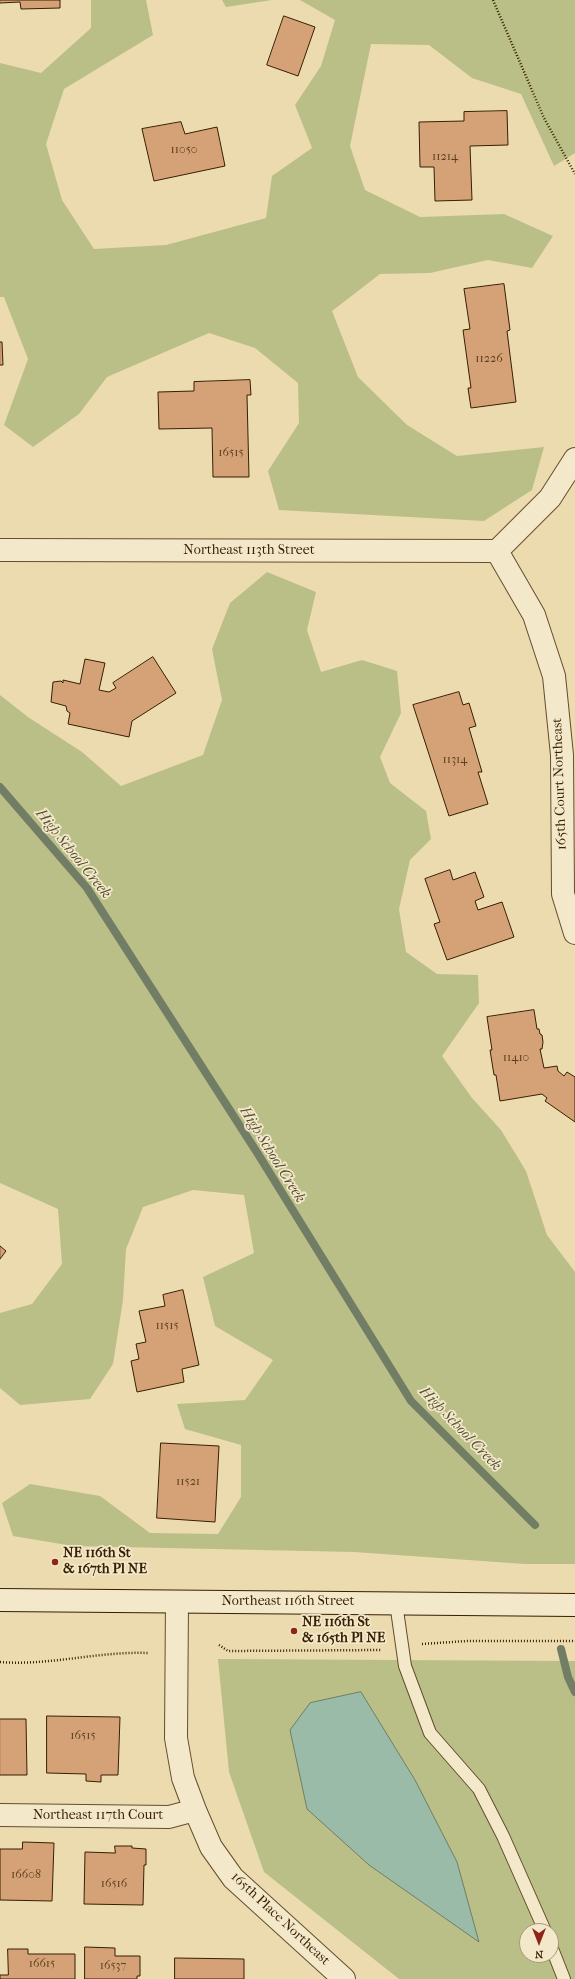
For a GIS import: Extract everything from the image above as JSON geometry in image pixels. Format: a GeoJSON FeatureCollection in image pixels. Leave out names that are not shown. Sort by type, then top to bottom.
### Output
{"type":"FeatureCollection","features":[{"type":"Feature","properties":{"kind":"street"},"geometry":{"type":"LineString","coordinates":[[497,551],[550,498],[575,459]]}},
{"type":"Feature","properties":{"kind":"street","name":"Northeast 113th Street"},"geometry":{"type":"LineString","coordinates":[[0,550],[497,551]]}},
{"type":"Feature","properties":{"kind":"street","name":"165th Court Northeast"},"geometry":{"type":"LineString","coordinates":[[497,551],[534,615],[554,676],[562,755],[563,894],[575,933]]}},
{"type":"Feature","properties":{"kind":"street","name":"Northeast 116th Street"},"geometry":{"type":"LineString","coordinates":[[0,1600],[575,1605]]}},
{"type":"Feature","properties":{"kind":"street","name":"165th Place Northeast"},"geometry":{"type":"LineString","coordinates":[[177,1602],[176,1738],[183,1778],[211,1847],[233,1878],[344,1979]]}},
{"type":"Feature","properties":{"kind":"street","name":"Northeast 117th Court"},"geometry":{"type":"LineString","coordinates":[[0,1815],[169,1817],[195,1810]]}},
{"type":"Feature","properties":{"kind":"lane"},"geometry":{"type":"LineString","coordinates":[[396,1603],[405,1666],[430,1733],[479,1789],[503,1836],[541,1923]]}},
{"type":"Feature","properties":{"kind":"lane"},"geometry":{"type":"LineString","coordinates":[[558,1963],[564,1979]]}},
{"type":"Feature","properties":{"kind":"path"},"geometry":{"type":"LineString","coordinates":[[493,0],[544,118],[575,174]]}},
{"type":"Feature","properties":{"kind":"path"},"geometry":{"type":"LineString","coordinates":[[0,1662],[21,1664],[54,1662],[92,1655],[129,1652],[148,1653]]}},
{"type":"Feature","properties":{"kind":"green space"},"geometry":{"type":"Polygon","coordinates":[[[91,0],[146,0],[153,35],[64,89],[46,144],[62,200],[94,249],[166,245],[266,218],[272,176],[312,148],[295,105],[321,66],[335,20],[300,0],[575,0],[575,153],[554,166],[521,94],[472,78],[429,45],[371,44],[350,146],[365,190],[420,217],[504,214],[553,236],[532,268],[488,260],[430,273],[380,274],[332,311],[358,377],[407,425],[457,456],[544,447],[532,490],[484,521],[279,510],[268,471],[299,423],[298,383],[255,348],[209,333],[107,377],[79,414],[33,447],[4,425],[28,359],[4,297],[0,297],[0,63],[41,73],[91,28],[91,0]]]}},
{"type":"Feature","properties":{"kind":"green space"},"geometry":{"type":"Polygon","coordinates":[[[222,0],[272,0],[226,7],[222,0]]]}},
{"type":"Feature","properties":{"kind":"green space"},"geometry":{"type":"Polygon","coordinates":[[[267,572],[316,592],[307,630],[321,672],[362,660],[397,671],[401,713],[380,757],[390,783],[426,811],[431,839],[410,860],[399,909],[406,952],[437,974],[478,975],[479,1003],[442,1056],[472,1098],[501,1130],[526,1171],[547,1235],[575,1272],[575,1564],[525,1564],[354,1552],[73,1546],[13,1536],[2,1503],[30,1484],[100,1496],[150,1533],[218,1534],[241,1497],[241,1445],[185,1429],[177,1404],[245,1400],[273,1360],[215,1326],[203,1277],[254,1253],[244,1195],[193,1190],[143,1207],[126,1249],[123,1300],[113,1364],[90,1399],[20,1405],[0,1388],[0,1313],[32,1304],[62,1264],[58,1209],[0,1183],[0,695],[28,717],[82,752],[121,786],[203,755],[222,700],[212,649],[230,603],[267,572]]]}},
{"type":"Feature","properties":{"kind":"green space"},"geometry":{"type":"Polygon","coordinates":[[[218,1659],[575,1661],[575,1979],[399,1979],[264,1872],[229,1772],[218,1659]]]}},
{"type":"Feature","properties":{"kind":"shaded area"},"geometry":{"type":"Polygon","coordinates":[[[361,1692],[415,1780],[457,1862],[479,1942],[369,1865],[307,1809],[290,1730],[310,1703],[361,1692]]]}},
{"type":"Feature","properties":{"kind":"building"},"geometry":{"type":"Polygon","coordinates":[[[0,0],[60,0],[60,8],[21,9],[20,2],[0,3],[0,0]]]}},
{"type":"Feature","properties":{"kind":"building"},"geometry":{"type":"Polygon","coordinates":[[[284,16],[315,27],[298,76],[267,65],[284,16]]]}},
{"type":"Feature","properties":{"kind":"building"},"geometry":{"type":"Polygon","coordinates":[[[507,111],[508,145],[470,146],[472,200],[435,201],[434,167],[420,167],[419,122],[464,121],[464,112],[507,111]]]}},
{"type":"Feature","properties":{"kind":"building"},"geometry":{"type":"Polygon","coordinates":[[[181,122],[185,134],[217,127],[225,166],[154,181],[142,129],[181,122]]]}},
{"type":"Feature","properties":{"kind":"building"},"geometry":{"type":"Polygon","coordinates":[[[504,284],[510,330],[507,331],[516,402],[471,408],[468,388],[471,388],[463,330],[470,329],[464,289],[504,284]]]}},
{"type":"Feature","properties":{"kind":"building"},"geometry":{"type":"Polygon","coordinates":[[[0,342],[2,342],[3,365],[0,365],[0,342]]]}},
{"type":"Feature","properties":{"kind":"building"},"geometry":{"type":"Polygon","coordinates":[[[250,380],[251,395],[247,395],[249,477],[213,477],[212,428],[159,429],[158,392],[194,391],[194,382],[250,380]]]}},
{"type":"Feature","properties":{"kind":"building"},"geometry":{"type":"Polygon","coordinates":[[[153,657],[176,693],[132,721],[129,737],[68,724],[70,713],[67,711],[66,706],[51,702],[53,682],[61,681],[63,683],[63,680],[80,684],[85,659],[105,663],[99,690],[109,692],[116,688],[113,683],[153,657]]]}},
{"type":"Feature","properties":{"kind":"building"},"geometry":{"type":"Polygon","coordinates":[[[459,692],[463,705],[469,703],[476,726],[469,728],[482,772],[478,772],[488,804],[449,816],[413,705],[459,692]]]}},
{"type":"Feature","properties":{"kind":"building"},"geometry":{"type":"Polygon","coordinates":[[[450,870],[453,880],[475,872],[484,897],[475,901],[478,910],[502,902],[514,937],[447,960],[434,924],[440,922],[425,879],[450,870]]]}},
{"type":"Feature","properties":{"kind":"building"},"geometry":{"type":"Polygon","coordinates":[[[534,1010],[537,1029],[539,1029],[540,1034],[542,1035],[542,1049],[540,1049],[544,1068],[557,1066],[558,1071],[564,1076],[567,1072],[575,1077],[575,1122],[545,1101],[547,1098],[542,1094],[500,1101],[490,1050],[492,1050],[487,1017],[534,1010]]]}},
{"type":"Feature","properties":{"kind":"building"},"geometry":{"type":"Polygon","coordinates":[[[0,1246],[6,1251],[0,1259],[0,1246]]]}},
{"type":"Feature","properties":{"kind":"building"},"geometry":{"type":"Polygon","coordinates":[[[183,1290],[199,1365],[182,1369],[184,1382],[137,1392],[131,1361],[139,1359],[136,1344],[146,1342],[139,1311],[165,1306],[163,1295],[183,1290]]]}},
{"type":"Feature","properties":{"kind":"building"},"geometry":{"type":"Polygon","coordinates":[[[161,1443],[219,1446],[215,1522],[157,1518],[161,1443]]]}},
{"type":"Feature","properties":{"kind":"building"},"geometry":{"type":"Polygon","coordinates":[[[47,1716],[120,1717],[118,1775],[101,1775],[101,1782],[86,1781],[86,1774],[47,1773],[47,1716]]]}},
{"type":"Feature","properties":{"kind":"building"},"geometry":{"type":"Polygon","coordinates":[[[0,1719],[26,1719],[27,1775],[0,1775],[0,1719]]]}},
{"type":"Feature","properties":{"kind":"building"},"geometry":{"type":"Polygon","coordinates":[[[23,1842],[54,1843],[52,1901],[0,1900],[0,1849],[22,1849],[23,1842]]]}},
{"type":"Feature","properties":{"kind":"building"},"geometry":{"type":"Polygon","coordinates":[[[115,1846],[132,1846],[132,1848],[146,1849],[143,1905],[84,1904],[85,1852],[115,1853],[115,1846]]]}},
{"type":"Feature","properties":{"kind":"building"},"geometry":{"type":"Polygon","coordinates":[[[85,1947],[115,1948],[115,1956],[140,1956],[140,1976],[137,1976],[137,1979],[85,1979],[85,1947]]]}},
{"type":"Feature","properties":{"kind":"building"},"geometry":{"type":"Polygon","coordinates":[[[8,1949],[28,1949],[28,1954],[75,1954],[75,1979],[0,1979],[0,1975],[8,1975],[8,1949]]]}},
{"type":"Feature","properties":{"kind":"building"},"geometry":{"type":"Polygon","coordinates":[[[175,1958],[244,1959],[244,1979],[175,1979],[175,1958]]]}},
{"type":"Feature","properties":{"kind":"waterway","name":"High School Creek"},"geometry":{"type":"LineString","coordinates":[[0,787],[87,888],[258,1154],[411,1401],[535,1525]]}},
{"type":"Feature","properties":{"kind":"waterway","name":"High School Creek"},"geometry":{"type":"LineString","coordinates":[[561,1649],[568,1677],[575,1692]]}},
{"type":"Feature","properties":{"kind":"place","name":"NE 116th St & 167th Pl NE"},"geometry":{"type":"Point","coordinates":[55,1562]}},
{"type":"Feature","properties":{"kind":"place","name":"NE 116th St & 165th Pl NE"},"geometry":{"type":"Point","coordinates":[294,1631]}}]}
